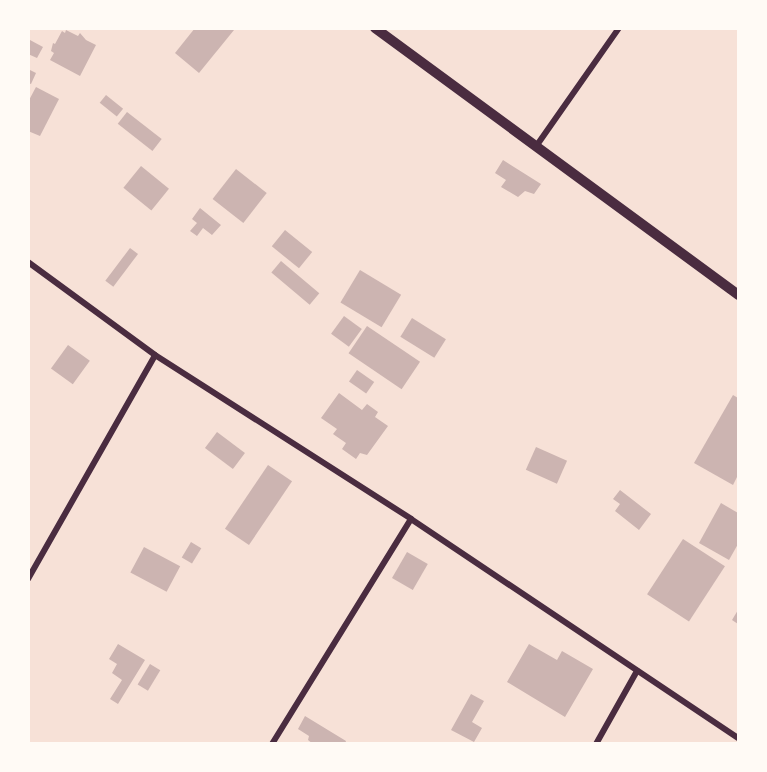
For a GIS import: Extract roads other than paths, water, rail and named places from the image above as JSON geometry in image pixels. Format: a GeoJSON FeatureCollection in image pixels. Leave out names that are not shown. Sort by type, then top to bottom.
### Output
{"type":"FeatureCollection","features":[{"type":"Feature","properties":{"kind":"street"},"geometry":{"type":"LineString","coordinates":[[375,28],[738,295]]}},
{"type":"Feature","properties":{"kind":"street"},"geometry":{"type":"LineString","coordinates":[[537,145],[619,28]]}},
{"type":"Feature","properties":{"kind":"street"},"geometry":{"type":"LineString","coordinates":[[28,262],[155,355],[411,519],[738,738]]}},
{"type":"Feature","properties":{"kind":"street"},"geometry":{"type":"LineString","coordinates":[[28,579],[155,355]]}},
{"type":"Feature","properties":{"kind":"street"},"geometry":{"type":"LineString","coordinates":[[272,744],[411,519]]}},
{"type":"Feature","properties":{"kind":"street"},"geometry":{"type":"LineString","coordinates":[[596,744],[637,671]]}}]}
